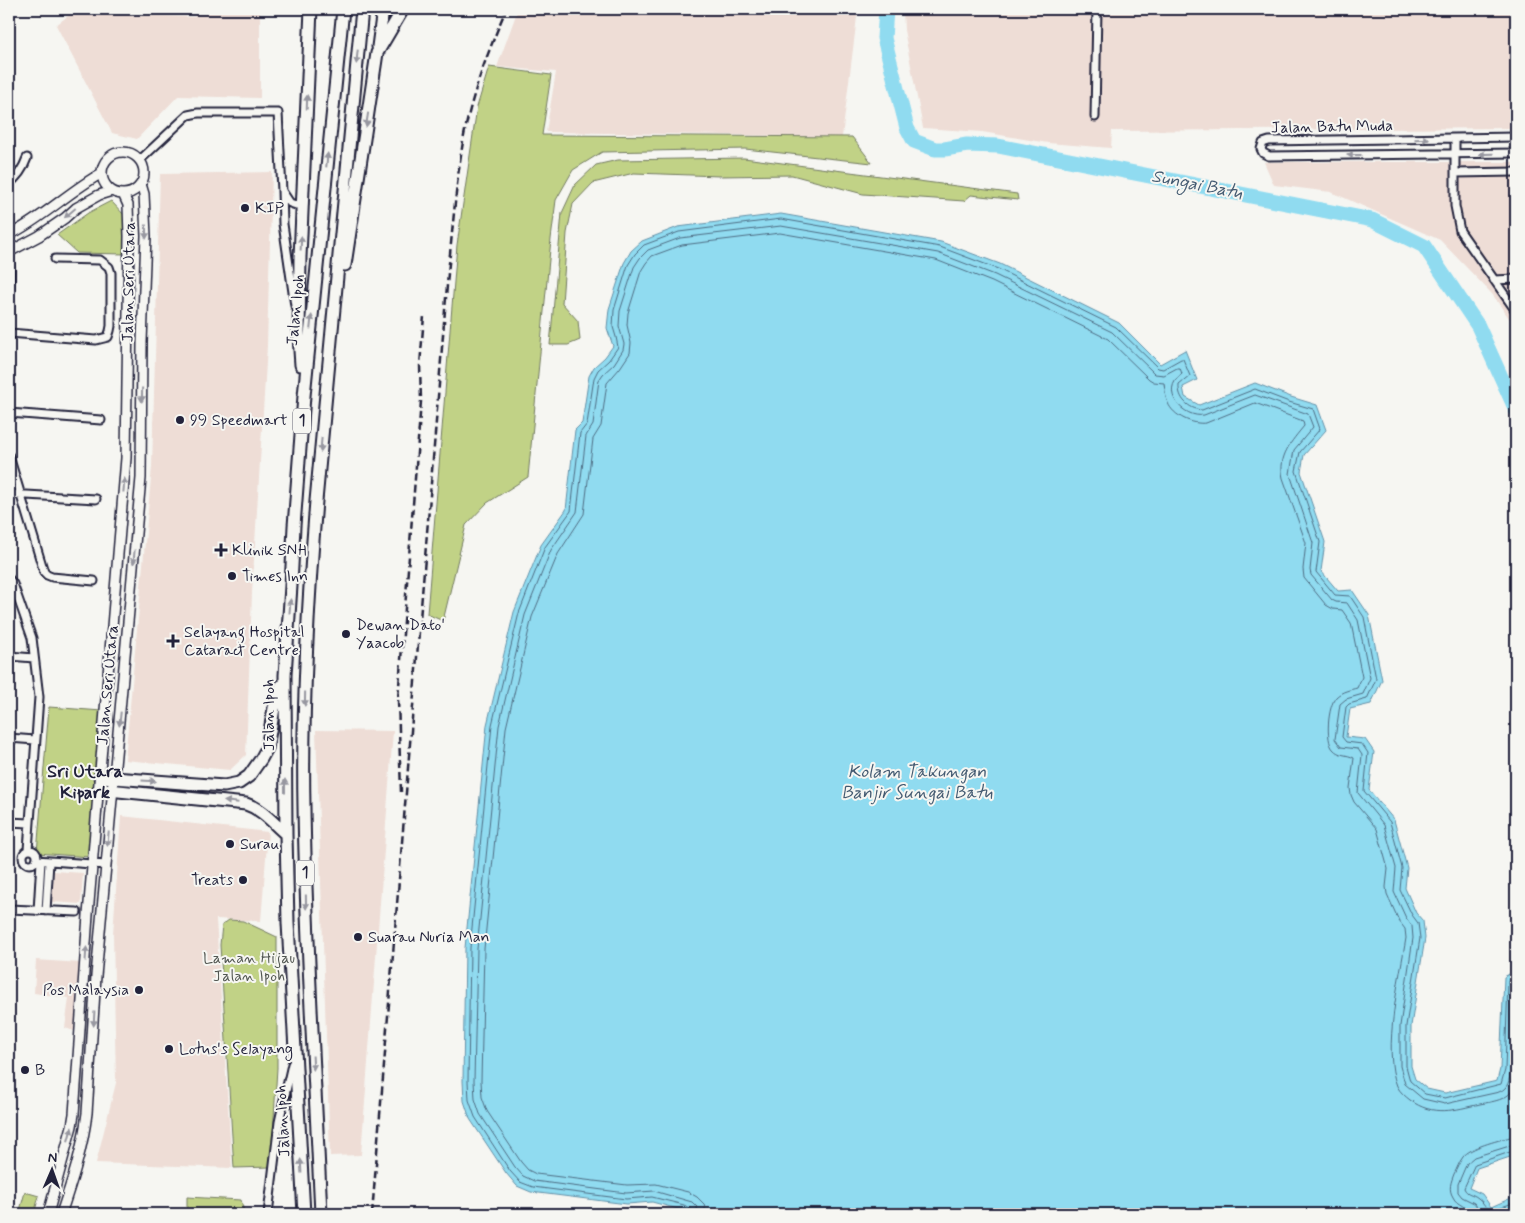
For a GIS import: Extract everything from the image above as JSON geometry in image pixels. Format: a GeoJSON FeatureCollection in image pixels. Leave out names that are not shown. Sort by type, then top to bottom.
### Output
{"type":"FeatureCollection","features":[{"type":"Feature","properties":{"kind":"highway"},"geometry":{"type":"LineString","coordinates":[[304,396],[299,336],[300,258],[311,9]]}},
{"type":"Feature","properties":{"kind":"highway","name":"Jalan Ipoh"},"geometry":{"type":"LineString","coordinates":[[304,1214],[288,923],[285,675],[304,396],[343,9]]}},
{"type":"Feature","properties":{"kind":"highway","name":"Jalan Ipoh"},"geometry":{"type":"LineString","coordinates":[[321,1214],[308,956],[304,796],[306,668],[311,562],[362,9]]}},
{"type":"Feature","properties":{"kind":"highway"},"geometry":{"type":"LineString","coordinates":[[326,397],[383,9]]}},
{"type":"Feature","properties":{"kind":"highway"},"geometry":{"type":"LineString","coordinates":[[377,53],[403,9]]}},
{"type":"Feature","properties":{"kind":"highway"},"geometry":{"type":"LineString","coordinates":[[100,783],[114,779],[224,786],[239,783],[249,776],[267,748],[274,708],[285,675]]}},
{"type":"Feature","properties":{"kind":"highway"},"geometry":{"type":"LineString","coordinates":[[100,783],[113,791],[255,806],[286,834]]}},
{"type":"Feature","properties":{"kind":"street"},"geometry":{"type":"LineString","coordinates":[[1095,117],[1097,9]]}},
{"type":"Feature","properties":{"kind":"street"},"geometry":{"type":"LineString","coordinates":[[140,160],[188,115],[198,113],[278,113],[283,224],[299,336]]}},
{"type":"Feature","properties":{"kind":"street"},"geometry":{"type":"LineString","coordinates":[[1456,138],[1455,206],[1460,231],[1516,311]]}},
{"type":"Feature","properties":{"kind":"street","name":"Jalan Batu Muda"},"geometry":{"type":"LineString","coordinates":[[1516,138],[1268,141],[1263,143],[1261,149],[1262,153],[1268,156],[1516,153]]}},
{"type":"Feature","properties":{"kind":"street"},"geometry":{"type":"LineString","coordinates":[[130,153],[140,160],[144,178],[136,189],[130,193],[122,194],[112,191],[107,186],[102,173],[107,160],[112,155],[130,153]]}},
{"type":"Feature","properties":{"kind":"street"},"geometry":{"type":"LineString","coordinates":[[9,183],[16,179],[27,158]]}},
{"type":"Feature","properties":{"kind":"street"},"geometry":{"type":"LineString","coordinates":[[1455,173],[1516,172]]}},
{"type":"Feature","properties":{"kind":"street"},"geometry":{"type":"LineString","coordinates":[[9,235],[102,173]]}},
{"type":"Feature","properties":{"kind":"street","name":"Jalan Seri Utara"},"geometry":{"type":"LineString","coordinates":[[61,1214],[76,1166],[88,1113],[96,976],[141,478],[142,342],[146,236],[144,194],[141,184]]}},
{"type":"Feature","properties":{"kind":"street"},"geometry":{"type":"LineString","coordinates":[[9,313],[9,252],[39,236],[76,208],[99,195],[112,191]]}},
{"type":"Feature","properties":{"kind":"street"},"geometry":{"type":"LineString","coordinates":[[282,191],[290,203],[296,205],[303,200]]}},
{"type":"Feature","properties":{"kind":"street","name":"Jalan Seri Utara"},"geometry":{"type":"LineString","coordinates":[[48,1214],[74,1114],[126,458],[129,236],[128,205],[122,194]]}},
{"type":"Feature","properties":{"kind":"street"},"geometry":{"type":"LineString","coordinates":[[9,333],[96,340],[108,337],[111,326],[111,273],[109,267],[100,260],[55,259]]}},
{"type":"Feature","properties":{"kind":"street"},"geometry":{"type":"LineString","coordinates":[[1494,280],[1516,279]]}},
{"type":"Feature","properties":{"kind":"street"},"geometry":{"type":"LineString","coordinates":[[9,413],[101,420]]}},
{"type":"Feature","properties":{"kind":"street"},"geometry":{"type":"LineString","coordinates":[[9,456],[44,572],[47,575],[94,581]]}},
{"type":"Feature","properties":{"kind":"street"},"geometry":{"type":"LineString","coordinates":[[9,494],[96,499]]}},
{"type":"Feature","properties":{"kind":"street"},"geometry":{"type":"LineString","coordinates":[[9,579],[13,584],[32,638],[38,697],[28,850],[23,854],[24,861],[30,864],[42,861],[106,865]]}},
{"type":"Feature","properties":{"kind":"street"},"geometry":{"type":"LineString","coordinates":[[9,656],[34,658]]}},
{"type":"Feature","properties":{"kind":"street"},"geometry":{"type":"LineString","coordinates":[[9,738],[35,740]]}},
{"type":"Feature","properties":{"kind":"street"},"geometry":{"type":"LineString","coordinates":[[9,822],[29,823]]}},
{"type":"Feature","properties":{"kind":"street"},"geometry":{"type":"LineString","coordinates":[[28,850],[31,850],[42,861],[46,911]]}},
{"type":"Feature","properties":{"kind":"street"},"geometry":{"type":"LineString","coordinates":[[38,911],[42,861]]}},
{"type":"Feature","properties":{"kind":"street"},"geometry":{"type":"LineString","coordinates":[[9,909],[77,912]]}},
{"type":"Feature","properties":{"kind":"street"},"geometry":{"type":"LineString","coordinates":[[268,1214],[279,1122],[296,1049]]}},
{"type":"Feature","properties":{"kind":"shaded area"},"geometry":{"type":"Polygon","coordinates":[[[195,9],[260,9],[260,98],[178,96],[137,139],[112,133],[56,25],[72,13],[195,17],[195,9]]]}},
{"type":"Feature","properties":{"kind":"shaded area"},"geometry":{"type":"Polygon","coordinates":[[[518,9],[858,9],[842,137],[546,132],[556,72],[497,67],[518,9]]]}},
{"type":"Feature","properties":{"kind":"shaded area"},"geometry":{"type":"Polygon","coordinates":[[[903,9],[1516,9],[1516,128],[1112,131],[1111,148],[1048,143],[982,132],[923,128],[904,30],[903,9]]]}},
{"type":"Feature","properties":{"kind":"shaded area"},"geometry":{"type":"Polygon","coordinates":[[[1264,162],[1516,162],[1516,328],[1492,294],[1440,240],[1331,192],[1274,185],[1264,162]]]}},
{"type":"Feature","properties":{"kind":"shaded area"},"geometry":{"type":"Polygon","coordinates":[[[272,172],[267,346],[252,593],[246,755],[230,770],[125,760],[152,467],[160,174],[272,172]]]}},
{"type":"Feature","properties":{"kind":"shaded area"},"geometry":{"type":"Polygon","coordinates":[[[316,730],[393,731],[361,1155],[330,1156],[316,730]]]}},
{"type":"Feature","properties":{"kind":"shaded area"},"geometry":{"type":"Polygon","coordinates":[[[121,816],[268,832],[261,921],[216,919],[232,1168],[96,1163],[116,1083],[113,934],[121,816]]]}},
{"type":"Feature","properties":{"kind":"shaded area"},"geometry":{"type":"Polygon","coordinates":[[[54,871],[83,873],[81,904],[51,902],[54,871]]]}},
{"type":"Feature","properties":{"kind":"shaded area"},"geometry":{"type":"Polygon","coordinates":[[[36,960],[81,963],[74,1031],[65,1028],[69,998],[34,993],[36,960]]]}},
{"type":"Feature","properties":{"kind":"green space"},"geometry":{"type":"Polygon","coordinates":[[[489,67],[551,75],[542,135],[852,137],[872,163],[745,149],[602,152],[573,170],[556,200],[528,477],[487,503],[466,525],[443,621],[427,614],[457,245],[477,107],[489,67]]]}},
{"type":"Feature","properties":{"kind":"green space"},"geometry":{"type":"Polygon","coordinates":[[[744,158],[1017,194],[1018,200],[971,195],[964,201],[863,194],[792,175],[720,176],[634,173],[593,183],[573,204],[567,233],[562,303],[578,321],[580,340],[568,345],[550,345],[562,213],[575,185],[596,165],[618,160],[744,158]]]}},
{"type":"Feature","properties":{"kind":"green space"},"geometry":{"type":"Polygon","coordinates":[[[111,201],[126,217],[125,254],[77,253],[57,235],[88,213],[111,201]]]}},
{"type":"Feature","properties":{"kind":"green space"},"geometry":{"type":"Polygon","coordinates":[[[49,707],[102,711],[90,857],[37,853],[49,707]]]}},
{"type":"Feature","properties":{"kind":"green space","name":"Laman Hijau Jalan Ipoh"},"geometry":{"type":"Polygon","coordinates":[[[229,920],[243,921],[277,937],[277,1068],[271,1167],[234,1168],[220,945],[222,925],[229,920]]]}},
{"type":"Feature","properties":{"kind":"green space"},"geometry":{"type":"Polygon","coordinates":[[[25,1192],[39,1196],[34,1214],[19,1214],[25,1192]]]}},
{"type":"Feature","properties":{"kind":"green space"},"geometry":{"type":"Polygon","coordinates":[[[187,1197],[241,1200],[244,1212],[252,1214],[187,1214],[187,1197]]]}},
{"type":"Feature","properties":{"kind":"water","name":"Kolam Takungan Banjir Sungai Batu"},"geometry":{"type":"Polygon","coordinates":[[[781,214],[941,242],[1000,264],[1119,323],[1160,364],[1185,350],[1197,380],[1183,387],[1185,397],[1199,405],[1255,383],[1317,405],[1326,430],[1304,455],[1301,472],[1325,542],[1321,571],[1338,591],[1352,590],[1369,615],[1382,680],[1371,704],[1350,709],[1346,737],[1365,739],[1374,752],[1369,790],[1394,820],[1407,868],[1405,888],[1416,913],[1423,921],[1425,938],[1411,1026],[1411,1066],[1415,1079],[1427,1089],[1445,1093],[1497,1081],[1500,1069],[1504,977],[1516,970],[1516,1155],[1477,1168],[1469,1188],[1482,1194],[1491,1207],[1516,1196],[1516,1214],[691,1214],[652,1202],[627,1204],[531,1192],[517,1186],[506,1173],[470,1119],[464,1101],[463,1081],[465,948],[487,725],[514,612],[541,545],[566,510],[575,430],[582,423],[589,376],[594,367],[613,346],[607,328],[609,309],[624,263],[631,251],[642,241],[678,227],[781,214]]]}},
{"type":"Feature","properties":{"kind":"waterway","name":"Sungai Batu"},"geometry":{"type":"LineString","coordinates":[[886,9],[884,38],[907,128],[914,141],[935,149],[967,145],[998,146],[1372,220],[1424,246],[1478,326],[1516,410]]}},
{"type":"Feature","properties":{"kind":"railway"},"geometry":{"type":"LineString","coordinates":[[372,1214],[448,273],[457,187],[467,120],[476,87],[506,9]]}},
{"type":"Feature","properties":{"kind":"railway"},"geometry":{"type":"LineString","coordinates":[[401,792],[398,699],[421,401],[420,365],[424,316]]}},
{"type":"Feature","properties":{"kind":"place","name":"KIP"},"geometry":{"type":"Point","coordinates":[245,208]}},
{"type":"Feature","properties":{"kind":"place","name":"99 Speedmart"},"geometry":{"type":"Point","coordinates":[180,420]}},
{"type":"Feature","properties":{"kind":"place","name":"Klinik SNH"},"geometry":{"type":"Point","coordinates":[221,550]}},
{"type":"Feature","properties":{"kind":"place","name":"Times Inn"},"geometry":{"type":"Point","coordinates":[232,576]}},
{"type":"Feature","properties":{"kind":"place","name":"Dewan Dato' Yaacob"},"geometry":{"type":"Point","coordinates":[346,634]}},
{"type":"Feature","properties":{"kind":"place","name":"Selayang Hospital Cataract Centre"},"geometry":{"type":"Point","coordinates":[173,641]}},
{"type":"Feature","properties":{"kind":"place","name":"Surau"},"geometry":{"type":"Point","coordinates":[230,844]}},
{"type":"Feature","properties":{"kind":"place","name":"Treats"},"geometry":{"type":"Point","coordinates":[243,880]}},
{"type":"Feature","properties":{"kind":"place","name":"Suarau Nuria Man"},"geometry":{"type":"Point","coordinates":[358,937]}},
{"type":"Feature","properties":{"kind":"place","name":"Pos Malaysia"},"geometry":{"type":"Point","coordinates":[139,990]}},
{"type":"Feature","properties":{"kind":"place","name":"Lotus's Selayang"},"geometry":{"type":"Point","coordinates":[169,1049]}},
{"type":"Feature","properties":{"kind":"place","name":"B"},"geometry":{"type":"Point","coordinates":[25,1070]}},
{"type":"Feature","properties":{"kind":"district","name":"Sri Utara Kipark"},"geometry":{"type":"Point","coordinates":[85,782]}}]}
